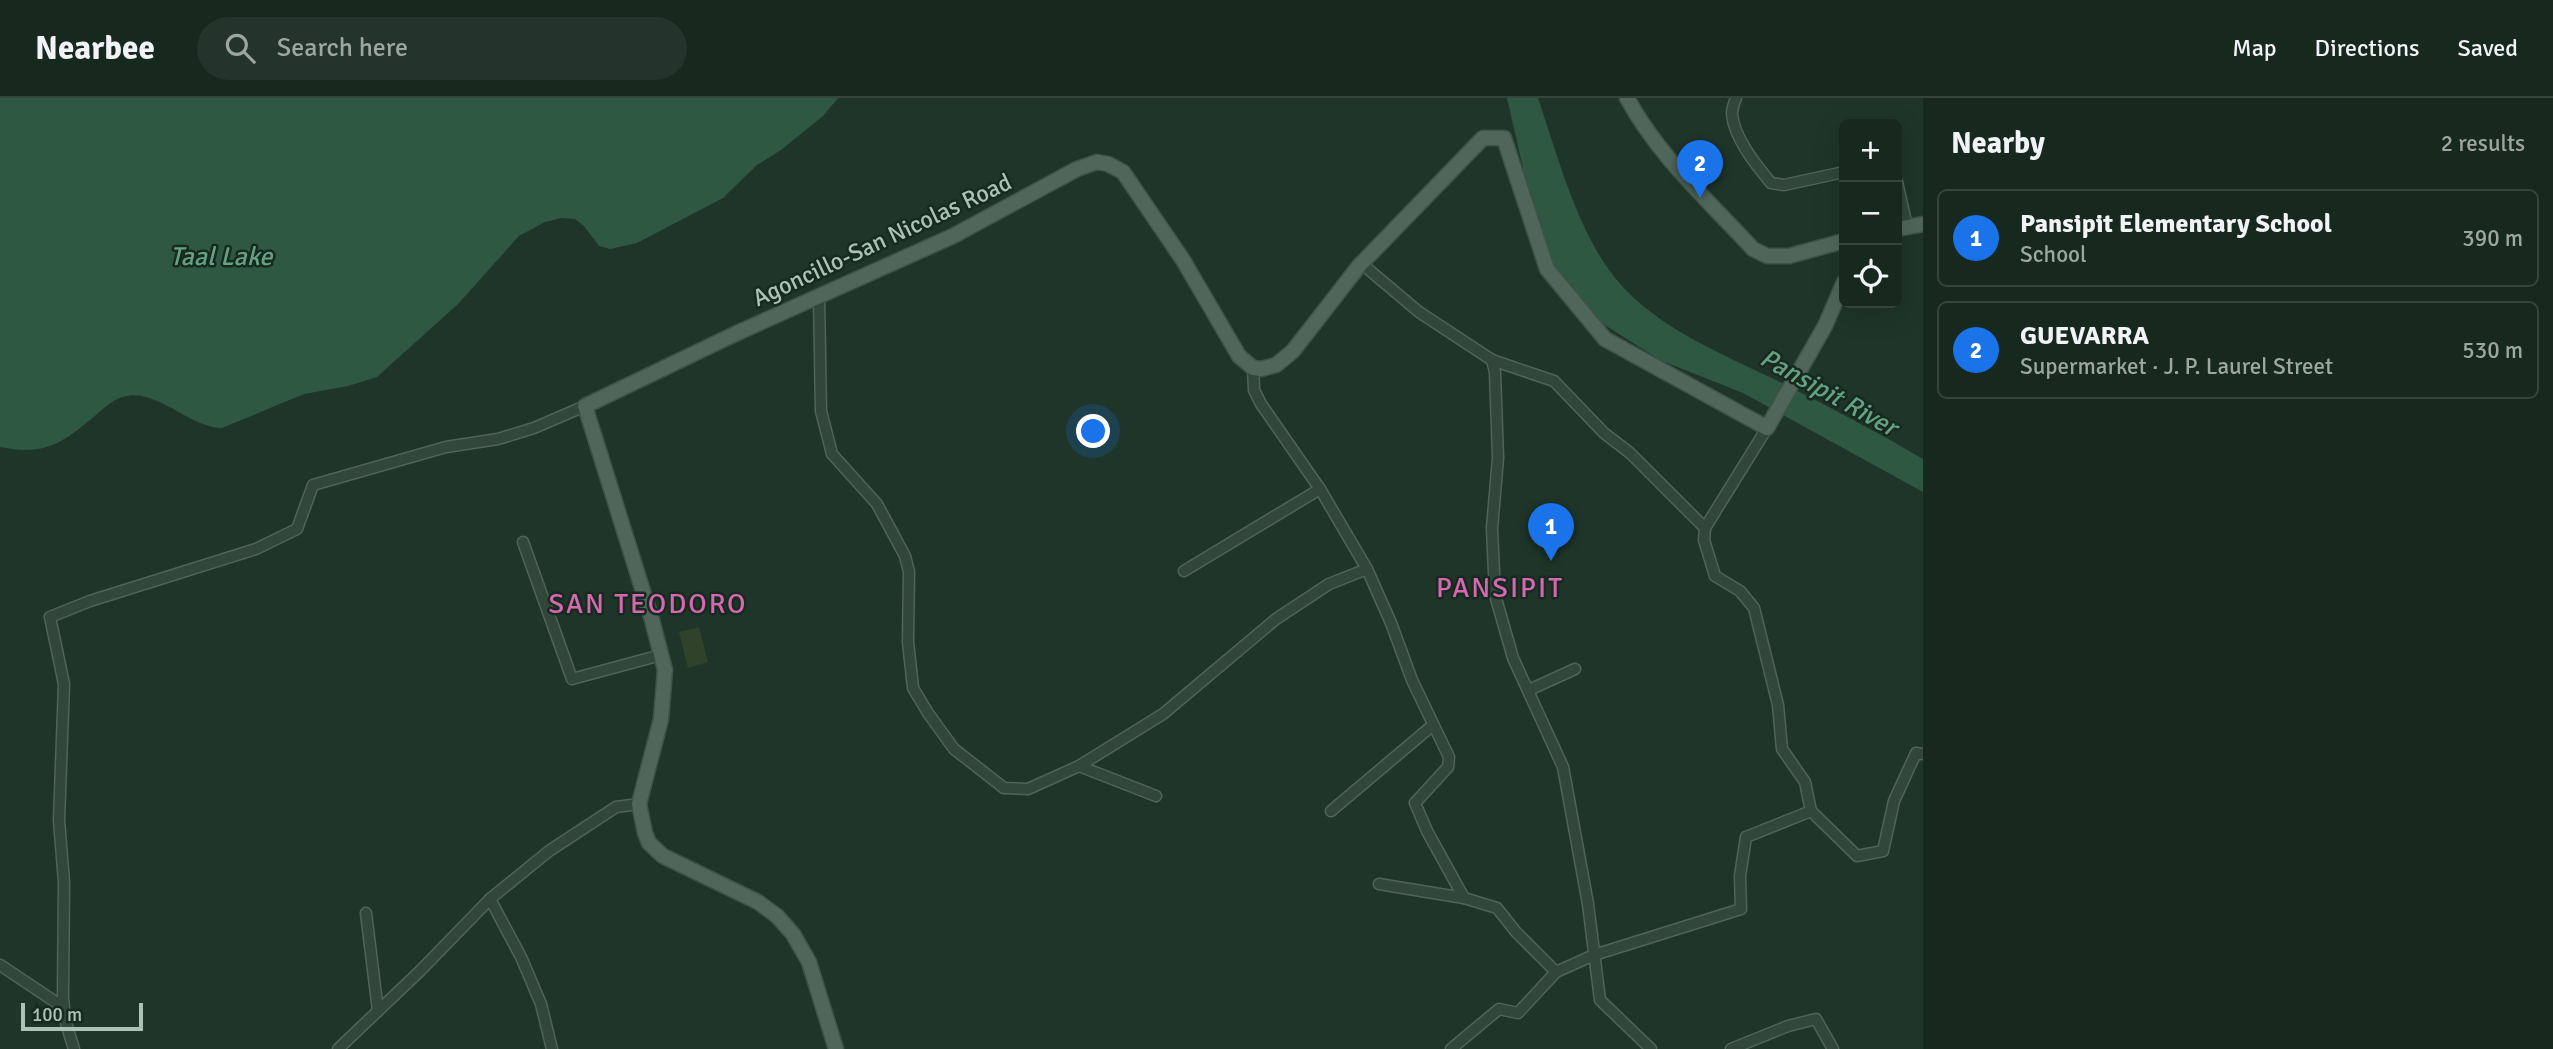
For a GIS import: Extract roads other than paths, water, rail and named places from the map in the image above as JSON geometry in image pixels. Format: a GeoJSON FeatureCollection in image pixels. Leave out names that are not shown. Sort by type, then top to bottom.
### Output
{"type":"FeatureCollection","features":[{"type":"Feature","properties":{"kind":"main road"},"geometry":{"type":"LineString","coordinates":[[1628,98],[1643,128],[1671,162],[1754,248],[1767,256],[1789,256],[1839,242]]}},
{"type":"Feature","properties":{"kind":"main road"},"geometry":{"type":"LineString","coordinates":[[1253,368],[1268,368],[1284,360],[1362,264],[1483,138],[1504,138],[1547,269],[1605,340],[1766,428],[1802,368],[1839,296]]}},
{"type":"Feature","properties":{"kind":"main road","name":"Agoncillo-San Nicolas Road"},"geometry":{"type":"LineString","coordinates":[[584,406],[737,333],[953,236],[1077,169],[1097,162],[1117,168],[1132,183],[1183,260],[1233,347],[1245,364],[1253,368]]}},
{"type":"Feature","properties":{"kind":"main road"},"geometry":{"type":"LineString","coordinates":[[1902,228],[1923,224]]}},
{"type":"Feature","properties":{"kind":"main road"},"geometry":{"type":"LineString","coordinates":[[584,406],[665,670],[664,702],[639,804],[645,833],[654,849],[663,856],[758,902],[777,916],[793,934],[814,976],[836,1049]]}},
{"type":"Feature","properties":{"kind":"street"},"geometry":{"type":"LineString","coordinates":[[1736,98],[1732,113],[1738,133],[1771,183],[1784,185],[1839,173]]}},
{"type":"Feature","properties":{"kind":"street"},"geometry":{"type":"LineString","coordinates":[[1362,264],[1419,312],[1492,360],[1554,381],[1604,433],[1630,453],[1705,528]]}},
{"type":"Feature","properties":{"kind":"street"},"geometry":{"type":"LineString","coordinates":[[819,297],[821,411],[832,454],[877,504],[905,556],[909,572],[908,642],[913,688],[954,749],[1004,788],[1028,789],[1079,766],[1163,714],[1276,619],[1336,580],[1367,569]]}},
{"type":"Feature","properties":{"kind":"street"},"geometry":{"type":"LineString","coordinates":[[1492,360],[1496,372],[1498,458],[1492,528],[1494,595],[1513,658],[1563,766],[1588,904],[1600,1000],[1651,1049]]}},
{"type":"Feature","properties":{"kind":"street"},"geometry":{"type":"LineString","coordinates":[[1253,368],[1254,390],[1261,404],[1321,489],[1367,569],[1449,757],[1448,768],[1415,803],[1427,831],[1464,898]]}},
{"type":"Feature","properties":{"kind":"street"},"geometry":{"type":"LineString","coordinates":[[74,1049],[63,1007],[64,882],[59,820],[65,684],[50,617],[90,601],[256,549],[297,529],[313,485],[426,452],[498,439],[584,406]]}},
{"type":"Feature","properties":{"kind":"street"},"geometry":{"type":"LineString","coordinates":[[1766,428],[1705,528],[1704,540],[1715,576],[1740,592],[1754,608],[1779,705],[1782,749],[1805,782],[1811,811],[1857,856],[1883,851],[1894,801],[1916,754],[1923,754]]}},
{"type":"Feature","properties":{"kind":"street"},"geometry":{"type":"LineString","coordinates":[[1184,571],[1321,489]]}},
{"type":"Feature","properties":{"kind":"street"},"geometry":{"type":"LineString","coordinates":[[523,542],[572,679],[661,655]]}},
{"type":"Feature","properties":{"kind":"street"},"geometry":{"type":"LineString","coordinates":[[1529,690],[1575,669]]}},
{"type":"Feature","properties":{"kind":"street"},"geometry":{"type":"LineString","coordinates":[[1331,811],[1433,725]]}},
{"type":"Feature","properties":{"kind":"street"},"geometry":{"type":"LineString","coordinates":[[1079,766],[1156,796]]}},
{"type":"Feature","properties":{"kind":"street"},"geometry":{"type":"LineString","coordinates":[[338,1049],[490,899],[549,851],[616,807],[639,804]]}},
{"type":"Feature","properties":{"kind":"street"},"geometry":{"type":"LineString","coordinates":[[1451,1049],[1499,1009],[1518,1013],[1556,972],[1594,955],[1741,909],[1740,876],[1746,837],[1811,811]]}},
{"type":"Feature","properties":{"kind":"street"},"geometry":{"type":"LineString","coordinates":[[1379,884],[1464,898],[1497,908],[1516,932],[1556,972]]}},
{"type":"Feature","properties":{"kind":"street"},"geometry":{"type":"LineString","coordinates":[[490,899],[521,957],[541,1004],[552,1049]]}},
{"type":"Feature","properties":{"kind":"street"},"geometry":{"type":"LineString","coordinates":[[366,913],[378,1011]]}},
{"type":"Feature","properties":{"kind":"street"},"geometry":{"type":"LineString","coordinates":[[0,965],[63,1007]]}},
{"type":"Feature","properties":{"kind":"street"},"geometry":{"type":"LineString","coordinates":[[1731,1049],[1788,1026],[1815,1019],[1832,1049]]}},
{"type":"Feature","properties":{"kind":"water","name":"Taal Lake"},"geometry":{"type":"Polygon","coordinates":[[[0,98],[838,98],[823,116],[781,150],[757,165],[723,198],[637,243],[610,249],[599,246],[575,219],[561,218],[545,222],[519,236],[458,304],[377,377],[348,386],[304,394],[222,428],[197,422],[147,397],[123,397],[108,404],[63,440],[30,450],[0,447],[0,98]]]}},
{"type":"Feature","properties":{"kind":"water"},"geometry":{"type":"Polygon","coordinates":[[[1507,98],[1538,98],[1561,168],[1590,239],[1616,279],[1633,297],[1693,339],[1818,401],[1923,459],[1923,492],[1743,393],[1660,360],[1603,324],[1563,293],[1520,182],[1523,168],[1507,98]]]}},
{"type":"Feature","properties":{"kind":"place","name":"GUEVARRA"},"geometry":{"type":"Point","coordinates":[1700,198]}},
{"type":"Feature","properties":{"kind":"place","name":"Pansipit Elementary School"},"geometry":{"type":"Point","coordinates":[1551,561]}},
{"type":"Feature","properties":{"kind":"district","name":"PANSIPIT"},"geometry":{"type":"Point","coordinates":[1500,587]}},
{"type":"Feature","properties":{"kind":"district","name":"SAN TEODORO"},"geometry":{"type":"Point","coordinates":[648,603]}},
{"type":"Feature","properties":{"kind":"water label","name":"Pansipit River"},"geometry":{"type":"Point","coordinates":[1829,392]}}]}
